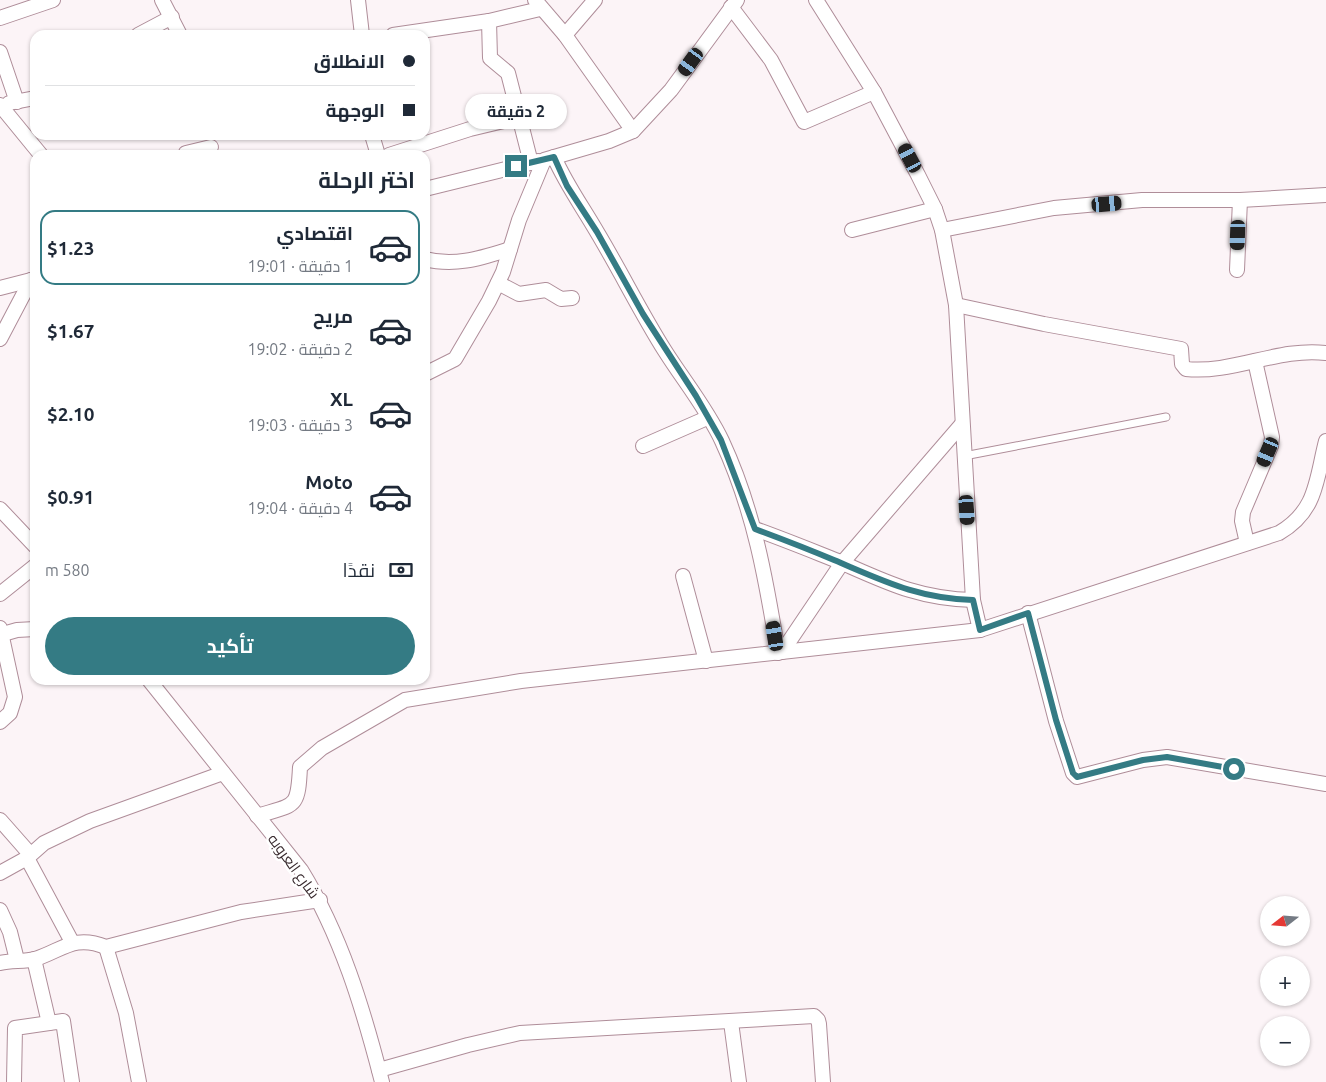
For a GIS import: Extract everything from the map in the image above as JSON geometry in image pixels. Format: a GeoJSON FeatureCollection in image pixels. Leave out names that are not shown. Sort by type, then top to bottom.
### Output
{"type":"FeatureCollection","features":[{"type":"Feature","properties":{"kind":"street"},"geometry":{"type":"LineString","coordinates":[[0,18],[53,0]]}},
{"type":"Feature","properties":{"kind":"street"},"geometry":{"type":"LineString","coordinates":[[162,0],[178,30]]}},
{"type":"Feature","properties":{"kind":"street"},"geometry":{"type":"LineString","coordinates":[[358,0],[361,30]]}},
{"type":"Feature","properties":{"kind":"street"},"geometry":{"type":"LineString","coordinates":[[565,35],[595,0]]}},
{"type":"Feature","properties":{"kind":"street"},"geometry":{"type":"LineString","coordinates":[[816,0],[874,92],[935,209],[942,230],[956,305],[973,600],[980,630]]}},
{"type":"Feature","properties":{"kind":"street"},"geometry":{"type":"LineString","coordinates":[[427,30],[489,21],[538,4],[565,35],[634,131]]}},
{"type":"Feature","properties":{"kind":"street"},"geometry":{"type":"LineString","coordinates":[[430,188],[609,142],[634,131],[671,90],[734,4],[771,60],[804,122],[874,92]]}},
{"type":"Feature","properties":{"kind":"street"},"geometry":{"type":"LineString","coordinates":[[147,30],[172,17]]}},
{"type":"Feature","properties":{"kind":"street"},"geometry":{"type":"LineString","coordinates":[[489,21],[490,58],[508,72],[520,117],[543,160],[567,186],[597,232],[643,314],[696,396],[721,440],[755,529],[780,653]]}},
{"type":"Feature","properties":{"kind":"street"},"geometry":{"type":"LineString","coordinates":[[0,52],[16,102]]}},
{"type":"Feature","properties":{"kind":"street"},"geometry":{"type":"LineString","coordinates":[[30,99],[0,105],[36,150]]}},
{"type":"Feature","properties":{"kind":"street"},"geometry":{"type":"LineString","coordinates":[[404,150],[470,129],[520,117]]}},
{"type":"Feature","properties":{"kind":"street"},"geometry":{"type":"LineString","coordinates":[[430,372],[455,359],[498,283],[543,160]]}},
{"type":"Feature","properties":{"kind":"street"},"geometry":{"type":"LineString","coordinates":[[942,230],[1054,208],[1142,200],[1240,200],[1326,194]]}},
{"type":"Feature","properties":{"kind":"street"},"geometry":{"type":"LineString","coordinates":[[1237,270],[1240,200]]}},
{"type":"Feature","properties":{"kind":"street"},"geometry":{"type":"LineString","coordinates":[[852,230],[935,209]]}},
{"type":"Feature","properties":{"kind":"street"},"geometry":{"type":"LineString","coordinates":[[430,260],[439,263],[471,261],[510,249]]}},
{"type":"Feature","properties":{"kind":"street"},"geometry":{"type":"LineString","coordinates":[[0,288],[30,280]]}},
{"type":"Feature","properties":{"kind":"street"},"geometry":{"type":"LineString","coordinates":[[498,283],[519,294],[546,290],[561,299],[572,298]]}},
{"type":"Feature","properties":{"kind":"street"},"geometry":{"type":"LineString","coordinates":[[0,339],[30,284]]}},
{"type":"Feature","properties":{"kind":"street"},"geometry":{"type":"LineString","coordinates":[[956,305],[1044,324],[1181,349],[1182,364],[1186,369],[1214,368],[1300,352],[1326,353]]}},
{"type":"Feature","properties":{"kind":"street"},"geometry":{"type":"LineString","coordinates":[[1247,543],[1242,521],[1243,512],[1271,446],[1272,437],[1255,361]]}},
{"type":"Feature","properties":{"kind":"street"},"geometry":{"type":"LineString","coordinates":[[643,446],[707,418]]}},
{"type":"Feature","properties":{"kind":"street"},"geometry":{"type":"LineString","coordinates":[[780,653],[842,563],[962,424]]}},
{"type":"Feature","properties":{"kind":"street"},"geometry":{"type":"LineString","coordinates":[[257,816],[287,807],[294,801],[298,796],[300,767],[322,748],[405,700],[521,681],[980,630],[1279,533],[1293,525],[1305,513],[1312,496],[1326,441]]}},
{"type":"Feature","properties":{"kind":"street"},"geometry":{"type":"LineString","coordinates":[[0,509],[30,541]]}},
{"type":"Feature","properties":{"kind":"street"},"geometry":{"type":"LineString","coordinates":[[755,529],[842,563],[885,583],[920,594],[973,600]]}},
{"type":"Feature","properties":{"kind":"street"},"geometry":{"type":"LineString","coordinates":[[0,594],[30,570]]}},
{"type":"Feature","properties":{"kind":"street"},"geometry":{"type":"LineString","coordinates":[[683,576],[706,660]]}},
{"type":"Feature","properties":{"kind":"street"},"geometry":{"type":"LineString","coordinates":[[1028,613],[1056,720],[1073,773],[1077,777],[1143,760],[1167,757],[1326,784]]}},
{"type":"Feature","properties":{"kind":"street"},"geometry":{"type":"LineString","coordinates":[[0,722],[10,713],[15,697],[1,631],[30,630]]}},
{"type":"Feature","properties":{"kind":"street","name":"شارع العروبه"},"geometry":{"type":"LineString","coordinates":[[154,685],[301,870],[320,900],[349,972],[380,1076]]}},
{"type":"Feature","properties":{"kind":"street"},"geometry":{"type":"LineString","coordinates":[[0,873],[28,856],[44,843],[90,821],[223,773]]}},
{"type":"Feature","properties":{"kind":"street"},"geometry":{"type":"LineString","coordinates":[[0,820],[28,856],[72,942]]}},
{"type":"Feature","properties":{"kind":"street"},"geometry":{"type":"LineString","coordinates":[[0,963],[34,959],[72,942],[96,943],[106,947],[241,912],[320,900]]}},
{"type":"Feature","properties":{"kind":"street"},"geometry":{"type":"LineString","coordinates":[[0,910],[10,932],[17,960]]}},
{"type":"Feature","properties":{"kind":"street"},"geometry":{"type":"LineString","coordinates":[[106,947],[126,1013],[139,1082]]}},
{"type":"Feature","properties":{"kind":"street"},"geometry":{"type":"LineString","coordinates":[[34,959],[49,1022]]}},
{"type":"Feature","properties":{"kind":"street"},"geometry":{"type":"LineString","coordinates":[[380,1076],[468,1045],[520,1034],[816,1018],[819,1024],[823,1082]]}},
{"type":"Feature","properties":{"kind":"street"},"geometry":{"type":"LineString","coordinates":[[14,1082],[15,1028],[63,1021],[72,1082]]}},
{"type":"Feature","properties":{"kind":"street"},"geometry":{"type":"LineString","coordinates":[[732,1022],[739,1082]]}},
{"type":"Feature","properties":{"kind":"lane"},"geometry":{"type":"LineString","coordinates":[[964,456],[1166,417]]}},
{"type":"Feature","properties":{"kind":"route"},"geometry":{"type":"LineString","coordinates":[[516,166],[554,157],[567,186],[597,232],[666,353],[696,396],[721,440],[755,529],[842,563],[885,583],[934,597],[973,600],[980,630],[1028,613],[1056,720],[1073,773],[1077,777],[1080,778],[1143,760],[1167,757],[1234,769]]}}]}
